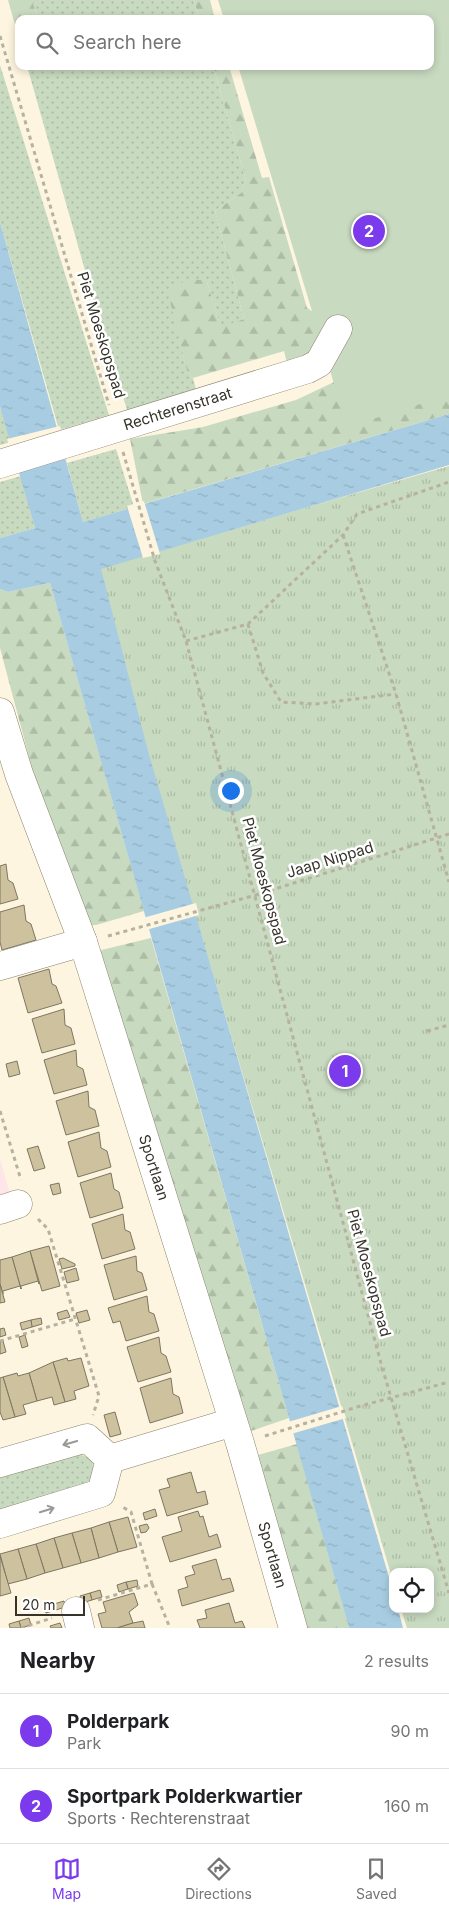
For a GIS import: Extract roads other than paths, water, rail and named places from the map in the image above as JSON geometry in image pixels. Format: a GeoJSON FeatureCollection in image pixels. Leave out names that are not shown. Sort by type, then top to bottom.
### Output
{"type":"FeatureCollection","features":[{"type":"Feature","properties":{"kind":"street","name":"Rechterenstraat"},"geometry":{"type":"LineString","coordinates":[[0,464],[308,369],[319,363],[338,329]]}},
{"type":"Feature","properties":{"kind":"street","name":"Sportlaan"},"geometry":{"type":"LineString","coordinates":[[0,712],[4,740],[83,942],[234,1422],[293,1628]]}},
{"type":"Feature","properties":{"kind":"street"},"geometry":{"type":"LineString","coordinates":[[0,966],[83,942]]}},
{"type":"Feature","properties":{"kind":"street"},"geometry":{"type":"LineString","coordinates":[[110,1459],[234,1422]]}},
{"type":"Feature","properties":{"kind":"street"},"geometry":{"type":"LineString","coordinates":[[0,1463],[87,1438],[110,1459]]}},
{"type":"Feature","properties":{"kind":"street"},"geometry":{"type":"LineString","coordinates":[[0,1524],[101,1493],[110,1459]]}},
{"type":"Feature","properties":{"kind":"water"},"geometry":{"type":"Polygon","coordinates":[[[0,222],[83,522],[449,414],[449,465],[101,569],[148,751],[389,1577],[389,1613],[399,1613],[403,1628],[349,1628],[50,583],[8,592],[0,589],[0,538],[35,528],[0,407],[0,222]]]}},
{"type":"Feature","properties":{"kind":"place","name":"Sportpark Polderkwartier"},"geometry":{"type":"Point","coordinates":[369,231]}},
{"type":"Feature","properties":{"kind":"place","name":"Polderpark"},"geometry":{"type":"Point","coordinates":[345,1071]}}]}
